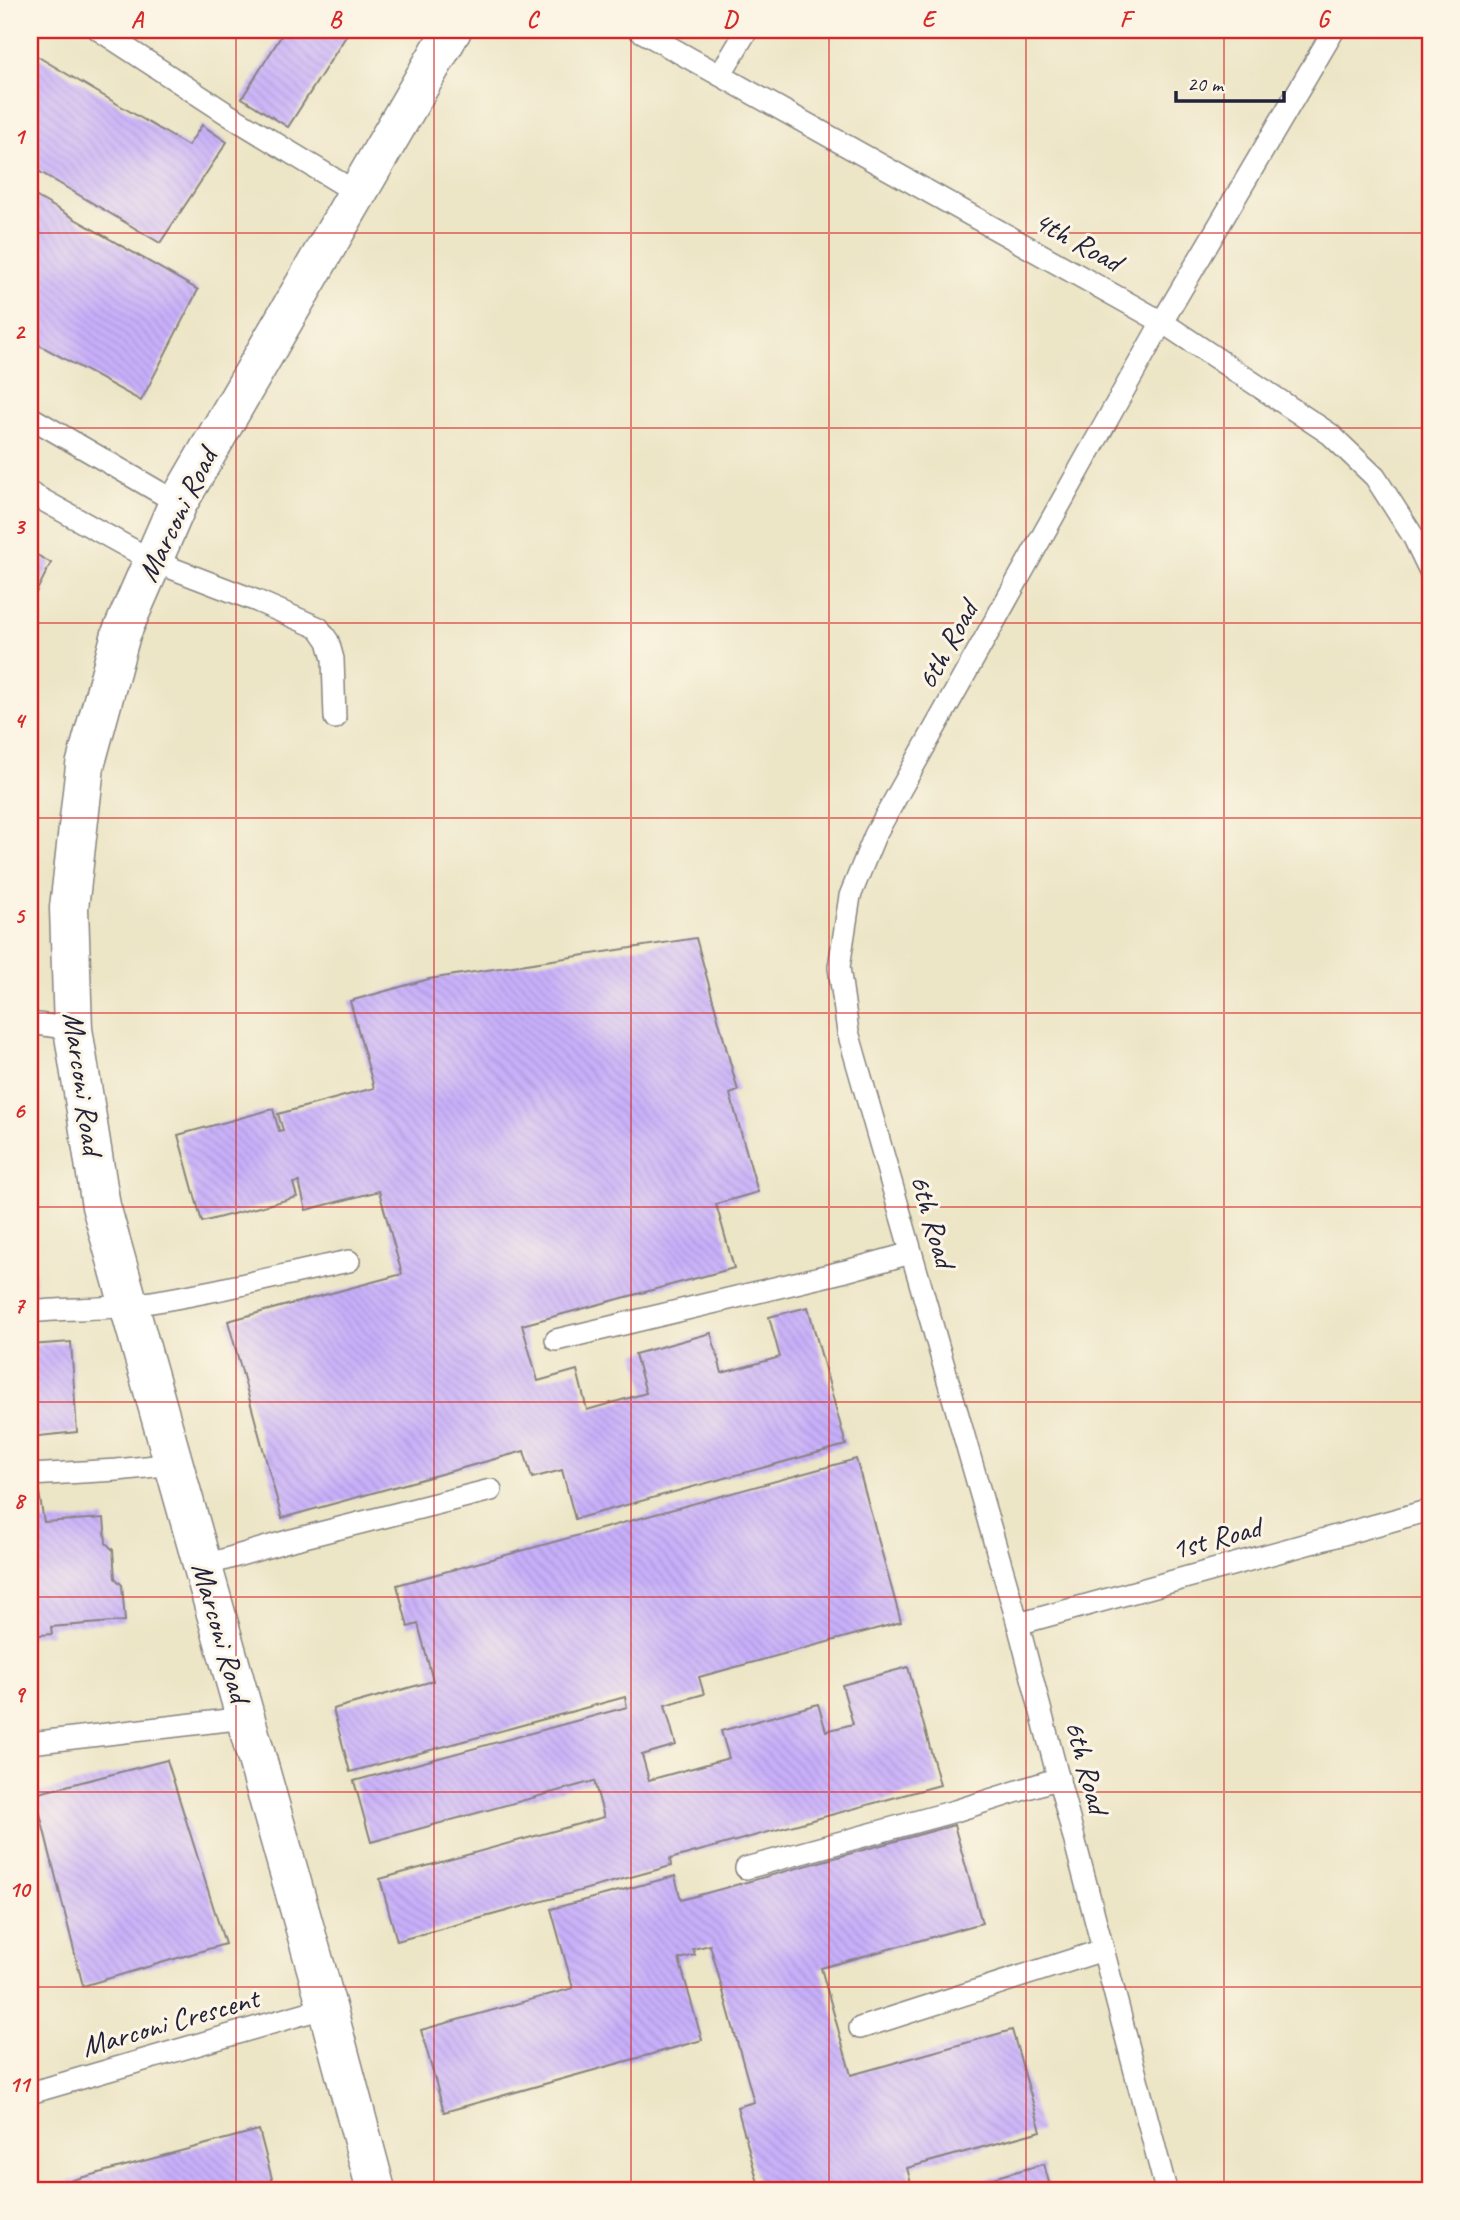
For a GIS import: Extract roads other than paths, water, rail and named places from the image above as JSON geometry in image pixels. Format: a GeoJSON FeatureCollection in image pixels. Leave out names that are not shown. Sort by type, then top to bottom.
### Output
{"type":"FeatureCollection","features":[{"type":"Feature","properties":{"kind":"street","name":"Marconi Road"},"geometry":{"type":"LineString","coordinates":[[376,2190],[101,1206],[73,1029],[69,908],[85,766],[121,634],[177,503],[452,30]]}},
{"type":"Feature","properties":{"kind":"lane"},"geometry":{"type":"LineString","coordinates":[[99,30],[229,115],[357,193]]}},
{"type":"Feature","properties":{"kind":"lane","name":"4th Road"},"geometry":{"type":"LineString","coordinates":[[639,30],[1162,322],[1330,434],[1375,477],[1413,536],[1430,571]]}},
{"type":"Feature","properties":{"kind":"lane"},"geometry":{"type":"LineString","coordinates":[[720,75],[747,30]]}},
{"type":"Feature","properties":{"kind":"lane","name":"6th Road"},"geometry":{"type":"LineString","coordinates":[[1167,2190],[1018,1624],[848,1032],[839,967],[850,896],[874,835],[1162,322],[1334,30]]}},
{"type":"Feature","properties":{"kind":"lane"},"geometry":{"type":"LineString","coordinates":[[30,417],[177,503]]}},
{"type":"Feature","properties":{"kind":"lane"},"geometry":{"type":"LineString","coordinates":[[30,493],[153,561],[319,628],[328,641],[332,659],[335,719]]}},
{"type":"Feature","properties":{"kind":"lane"},"geometry":{"type":"LineString","coordinates":[[30,1023],[73,1029]]}},
{"type":"Feature","properties":{"kind":"lane"},"geometry":{"type":"LineString","coordinates":[[556,1340],[911,1253]]}},
{"type":"Feature","properties":{"kind":"lane"},"geometry":{"type":"LineString","coordinates":[[30,1312],[129,1306],[349,1261]]}},
{"type":"Feature","properties":{"kind":"lane"},"geometry":{"type":"LineString","coordinates":[[30,1475],[173,1464]]}},
{"type":"Feature","properties":{"kind":"lane"},"geometry":{"type":"LineString","coordinates":[[202,1566],[288,1541],[491,1490]]}},
{"type":"Feature","properties":{"kind":"lane","name":"1st Road"},"geometry":{"type":"LineString","coordinates":[[1018,1624],[1430,1510]]}},
{"type":"Feature","properties":{"kind":"lane"},"geometry":{"type":"LineString","coordinates":[[30,1743],[245,1717]]}},
{"type":"Feature","properties":{"kind":"lane"},"geometry":{"type":"LineString","coordinates":[[746,1868],[955,1811],[1059,1778]]}},
{"type":"Feature","properties":{"kind":"lane"},"geometry":{"type":"LineString","coordinates":[[860,2028],[1103,1950]]}},
{"type":"Feature","properties":{"kind":"lane","name":"Marconi Crescent"},"geometry":{"type":"LineString","coordinates":[[30,2093],[327,2007]]}}]}
